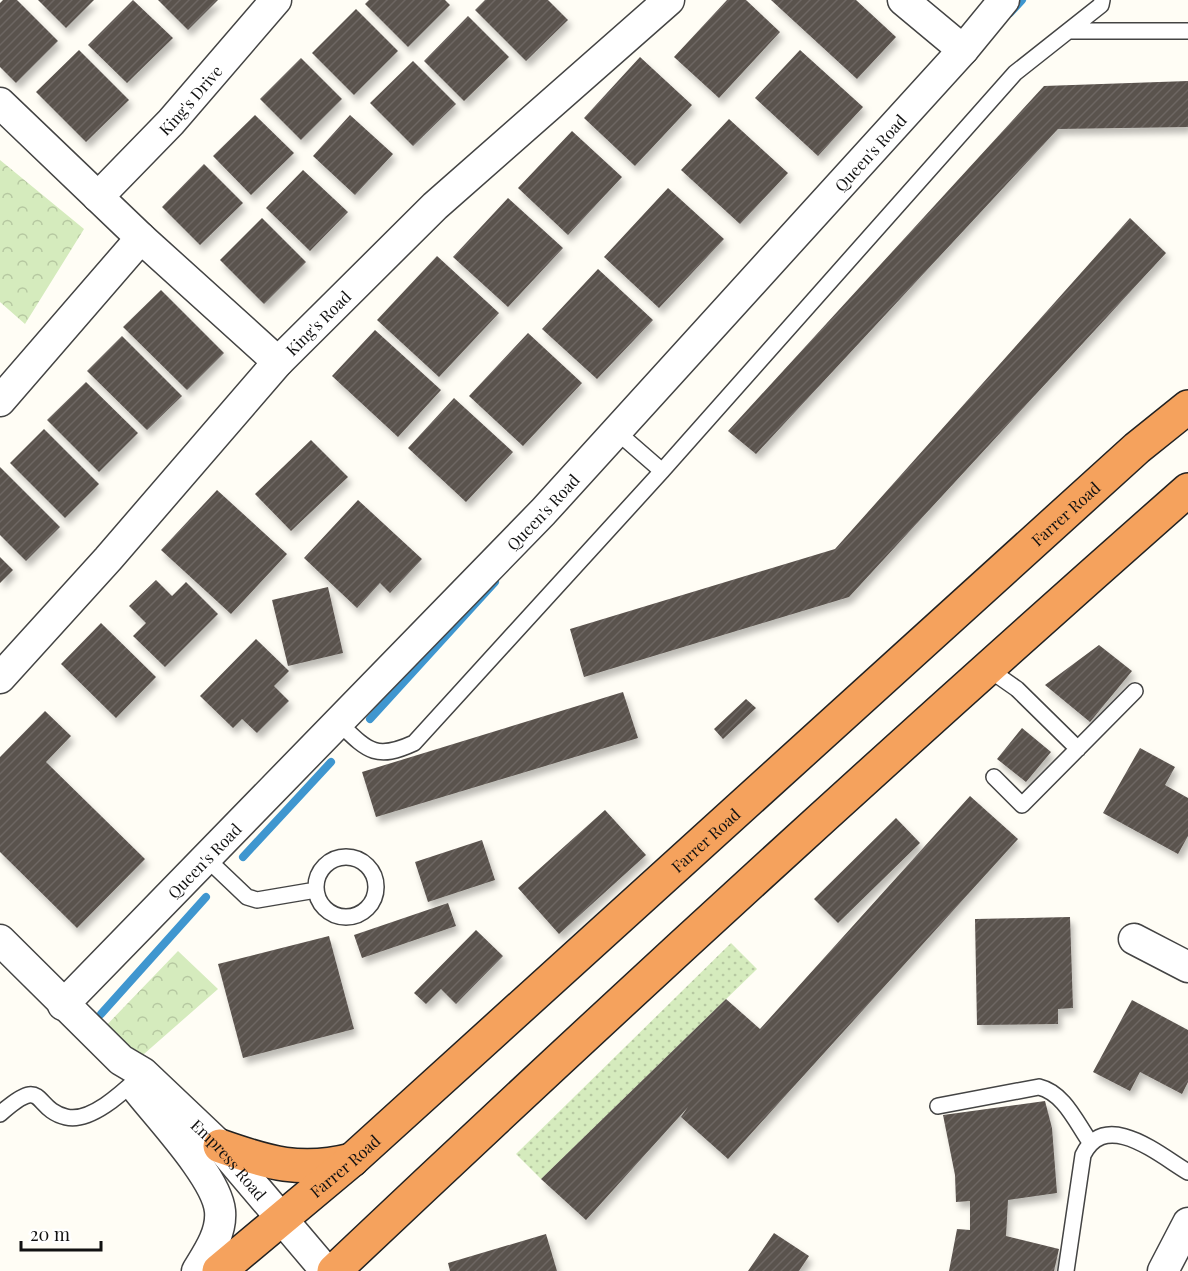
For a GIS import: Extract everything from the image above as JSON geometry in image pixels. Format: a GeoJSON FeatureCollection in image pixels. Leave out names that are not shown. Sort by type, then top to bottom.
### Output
{"type":"FeatureCollection","features":[{"type":"Feature","properties":{"kind":"highway","name":"Farrer Road"},"geometry":{"type":"LineString","coordinates":[[219,1271],[353,1159],[1119,464],[1188,407]]}},
{"type":"Feature","properties":{"kind":"highway"},"geometry":{"type":"LineString","coordinates":[[334,1271],[472,1140],[987,668],[1188,490]]}},
{"type":"Feature","properties":{"kind":"highway"},"geometry":{"type":"LineString","coordinates":[[220,1146],[271,1164],[328,1166],[353,1159]]}},
{"type":"Feature","properties":{"kind":"street","name":"King's Drive"},"geometry":{"type":"LineString","coordinates":[[98,197],[171,122],[276,0]]}},
{"type":"Feature","properties":{"kind":"street","name":"King's Road"},"geometry":{"type":"LineString","coordinates":[[0,678],[108,559],[278,362],[435,206],[669,0]]}},
{"type":"Feature","properties":{"kind":"street"},"geometry":{"type":"LineString","coordinates":[[903,0],[963,50]]}},
{"type":"Feature","properties":{"kind":"street","name":"Queen's Road"},"geometry":{"type":"LineString","coordinates":[[63,1005],[543,512],[963,50],[1004,0]]}},
{"type":"Feature","properties":{"kind":"street"},"geometry":{"type":"LineString","coordinates":[[0,103],[141,238],[278,362]]}},
{"type":"Feature","properties":{"kind":"street"},"geometry":{"type":"LineString","coordinates":[[0,401],[141,238]]}},
{"type":"Feature","properties":{"kind":"street"},"geometry":{"type":"LineString","coordinates":[[1134,939],[1188,967]]}},
{"type":"Feature","properties":{"kind":"street","name":"Empress Road"},"geometry":{"type":"LineString","coordinates":[[0,940],[132,1072],[220,1146],[326,1271]]}},
{"type":"Feature","properties":{"kind":"street","name":"Empress Road"},"geometry":{"type":"LineString","coordinates":[[132,1072],[215,1190],[220,1213],[216,1238],[197,1271]]}},
{"type":"Feature","properties":{"kind":"street"},"geometry":{"type":"LineString","coordinates":[[1162,1271],[1188,1223]]}},
{"type":"Feature","properties":{"kind":"lane"},"geometry":{"type":"LineString","coordinates":[[338,722],[367,748],[378,753],[395,752],[414,743],[662,471],[1015,73],[1101,5],[1102,0]]}},
{"type":"Feature","properties":{"kind":"lane"},"geometry":{"type":"LineString","coordinates":[[1069,31],[1188,31]]}},
{"type":"Feature","properties":{"kind":"lane"},"geometry":{"type":"LineString","coordinates":[[616,431],[662,471]]}},
{"type":"Feature","properties":{"kind":"lane"},"geometry":{"type":"LineString","coordinates":[[987,668],[1017,689],[1078,749]]}},
{"type":"Feature","properties":{"kind":"lane"},"geometry":{"type":"LineString","coordinates":[[994,777],[1022,805],[1135,691]]}},
{"type":"Feature","properties":{"kind":"lane"},"geometry":{"type":"LineString","coordinates":[[351,857],[370,868],[376,889],[374,900],[367,909],[358,915],[347,917],[336,915],[326,909],[319,901],[316,890],[321,869],[329,861],[351,857]]}},
{"type":"Feature","properties":{"kind":"lane"},"geometry":{"type":"LineString","coordinates":[[206,858],[247,897],[257,900],[316,890]]}},
{"type":"Feature","properties":{"kind":"lane"},"geometry":{"type":"LineString","coordinates":[[0,1114],[18,1098],[27,1095],[39,1097],[66,1118],[78,1118],[91,1113],[132,1072]]}},
{"type":"Feature","properties":{"kind":"lane"},"geometry":{"type":"LineString","coordinates":[[938,1106],[1040,1087],[1052,1090],[1062,1100],[1090,1142]]}},
{"type":"Feature","properties":{"kind":"lane"},"geometry":{"type":"LineString","coordinates":[[1066,1271],[1083,1155],[1090,1142],[1102,1135],[1123,1134],[1188,1172]]}},
{"type":"Feature","properties":{"kind":"green space"},"geometry":{"type":"Polygon","coordinates":[[[0,160],[84,229],[25,324],[0,302],[0,160]]]}},
{"type":"Feature","properties":{"kind":"green space"},"geometry":{"type":"Polygon","coordinates":[[[731,943],[757,969],[541,1179],[516,1154],[731,943]]]}},
{"type":"Feature","properties":{"kind":"green space"},"geometry":{"type":"Polygon","coordinates":[[[178,951],[218,989],[136,1061],[100,1032],[178,951]]]}},
{"type":"Feature","properties":{"kind":"building"},"geometry":{"type":"Polygon","coordinates":[[[3,0],[17,0],[58,41],[16,83],[0,67],[0,3],[3,0]]]}},
{"type":"Feature","properties":{"kind":"building"},"geometry":{"type":"Polygon","coordinates":[[[38,0],[94,0],[66,28],[38,0]]]}},
{"type":"Feature","properties":{"kind":"building"},"geometry":{"type":"Polygon","coordinates":[[[133,0],[173,38],[127,83],[88,45],[133,0]]]}},
{"type":"Feature","properties":{"kind":"building"},"geometry":{"type":"Polygon","coordinates":[[[158,0],[218,0],[188,30],[158,0]]]}},
{"type":"Feature","properties":{"kind":"building"},"geometry":{"type":"Polygon","coordinates":[[[369,0],[445,0],[450,5],[408,47],[365,4],[369,0]]]}},
{"type":"Feature","properties":{"kind":"building"},"geometry":{"type":"Polygon","coordinates":[[[485,0],[548,0],[568,20],[526,61],[475,10],[485,0]]]}},
{"type":"Feature","properties":{"kind":"building"},"geometry":{"type":"Polygon","coordinates":[[[727,0],[746,0],[780,32],[719,98],[674,57],[727,0]]]}},
{"type":"Feature","properties":{"kind":"building"},"geometry":{"type":"Polygon","coordinates":[[[771,0],[856,0],[896,37],[857,79],[771,0]]]}},
{"type":"Feature","properties":{"kind":"building"},"geometry":{"type":"Polygon","coordinates":[[[356,9],[398,51],[354,95],[312,53],[356,9]]]}},
{"type":"Feature","properties":{"kind":"building"},"geometry":{"type":"Polygon","coordinates":[[[468,16],[509,57],[464,101],[424,61],[468,16]]]}},
{"type":"Feature","properties":{"kind":"building"},"geometry":{"type":"Polygon","coordinates":[[[79,50],[129,100],[86,142],[36,92],[79,50]]]}},
{"type":"Feature","properties":{"kind":"building"},"geometry":{"type":"Polygon","coordinates":[[[800,50],[863,107],[818,156],[755,98],[800,50]]]}},
{"type":"Feature","properties":{"kind":"building"},"geometry":{"type":"Polygon","coordinates":[[[640,57],[692,105],[635,166],[584,118],[640,57]]]}},
{"type":"Feature","properties":{"kind":"building"},"geometry":{"type":"Polygon","coordinates":[[[301,58],[342,99],[301,140],[260,99],[301,58]]]}},
{"type":"Feature","properties":{"kind":"building"},"geometry":{"type":"Polygon","coordinates":[[[413,61],[456,104],[413,146],[370,103],[413,61]]]}},
{"type":"Feature","properties":{"kind":"building"},"geometry":{"type":"Polygon","coordinates":[[[1188,81],[1188,127],[1058,129],[756,454],[728,431],[1044,86],[1188,81]]]}},
{"type":"Feature","properties":{"kind":"building"},"geometry":{"type":"Polygon","coordinates":[[[255,115],[294,153],[251,195],[213,156],[255,115]]]}},
{"type":"Feature","properties":{"kind":"building"},"geometry":{"type":"Polygon","coordinates":[[[350,115],[393,154],[355,195],[313,156],[350,115]]]}},
{"type":"Feature","properties":{"kind":"building"},"geometry":{"type":"Polygon","coordinates":[[[729,119],[788,173],[740,224],[681,170],[729,119]]]}},
{"type":"Feature","properties":{"kind":"building"},"geometry":{"type":"Polygon","coordinates":[[[572,131],[622,177],[568,235],[518,188],[572,131]]]}},
{"type":"Feature","properties":{"kind":"building"},"geometry":{"type":"Polygon","coordinates":[[[204,164],[243,203],[200,245],[162,207],[204,164]]]}},
{"type":"Feature","properties":{"kind":"building"},"geometry":{"type":"Polygon","coordinates":[[[303,170],[348,212],[310,251],[266,208],[303,170]]]}},
{"type":"Feature","properties":{"kind":"building"},"geometry":{"type":"Polygon","coordinates":[[[668,188],[724,239],[659,308],[604,257],[668,188]]]}},
{"type":"Feature","properties":{"kind":"building"},"geometry":{"type":"Polygon","coordinates":[[[508,198],[563,248],[508,307],[453,257],[508,198]]]}},
{"type":"Feature","properties":{"kind":"building"},"geometry":{"type":"Polygon","coordinates":[[[262,218],[306,262],[264,304],[220,260],[262,218]]]}},
{"type":"Feature","properties":{"kind":"building"},"geometry":{"type":"Polygon","coordinates":[[[1130,218],[1166,253],[849,597],[584,677],[570,629],[835,549],[1130,218]]]}},
{"type":"Feature","properties":{"kind":"building"},"geometry":{"type":"Polygon","coordinates":[[[437,256],[499,313],[439,377],[377,320],[437,256]]]}},
{"type":"Feature","properties":{"kind":"building"},"geometry":{"type":"Polygon","coordinates":[[[598,269],[653,320],[597,379],[542,329],[598,269]]]}},
{"type":"Feature","properties":{"kind":"building"},"geometry":{"type":"Polygon","coordinates":[[[161,290],[224,353],[187,390],[123,327],[161,290]]]}},
{"type":"Feature","properties":{"kind":"building"},"geometry":{"type":"Polygon","coordinates":[[[375,330],[441,390],[398,437],[332,376],[375,330]]]}},
{"type":"Feature","properties":{"kind":"building"},"geometry":{"type":"Polygon","coordinates":[[[528,333],[582,383],[523,446],[469,396],[528,333]]]}},
{"type":"Feature","properties":{"kind":"building"},"geometry":{"type":"Polygon","coordinates":[[[122,336],[182,396],[147,430],[87,371],[122,336]]]}},
{"type":"Feature","properties":{"kind":"building"},"geometry":{"type":"Polygon","coordinates":[[[86,382],[138,433],[99,472],[47,420],[86,382]]]}},
{"type":"Feature","properties":{"kind":"building"},"geometry":{"type":"Polygon","coordinates":[[[454,398],[513,452],[466,502],[408,448],[454,398]]]}},
{"type":"Feature","properties":{"kind":"building"},"geometry":{"type":"Polygon","coordinates":[[[44,429],[99,484],[65,518],[10,463],[44,429]]]}},
{"type":"Feature","properties":{"kind":"building"},"geometry":{"type":"Polygon","coordinates":[[[311,440],[348,477],[291,531],[255,494],[311,440]]]}},
{"type":"Feature","properties":{"kind":"building"},"geometry":{"type":"Polygon","coordinates":[[[0,467],[60,527],[26,561],[0,535],[0,467]]]}},
{"type":"Feature","properties":{"kind":"building"},"geometry":{"type":"Polygon","coordinates":[[[217,490],[287,554],[231,614],[161,550],[217,490]]]}},
{"type":"Feature","properties":{"kind":"building"},"geometry":{"type":"Polygon","coordinates":[[[358,500],[422,559],[390,593],[380,583],[357,608],[304,558],[358,500]]]}},
{"type":"Feature","properties":{"kind":"building"},"geometry":{"type":"Polygon","coordinates":[[[0,557],[13,570],[0,583],[0,557]]]}},
{"type":"Feature","properties":{"kind":"building"},"geometry":{"type":"Polygon","coordinates":[[[156,580],[172,596],[186,582],[218,614],[165,667],[133,636],[146,623],[129,606],[156,580]]]}},
{"type":"Feature","properties":{"kind":"building"},"geometry":{"type":"Polygon","coordinates":[[[328,587],[343,653],[288,666],[272,600],[328,587]]]}},
{"type":"Feature","properties":{"kind":"building"},"geometry":{"type":"Polygon","coordinates":[[[101,623],[156,677],[116,718],[61,664],[101,623]]]}},
{"type":"Feature","properties":{"kind":"building"},"geometry":{"type":"Polygon","coordinates":[[[256,639],[289,671],[274,686],[289,701],[257,733],[242,719],[233,728],[200,696],[256,639]]]}},
{"type":"Feature","properties":{"kind":"building"},"geometry":{"type":"Polygon","coordinates":[[[1099,645],[1132,671],[1090,722],[1045,685],[1099,645]]]}},
{"type":"Feature","properties":{"kind":"building"},"geometry":{"type":"Polygon","coordinates":[[[623,692],[638,738],[376,817],[362,772],[623,692]]]}},
{"type":"Feature","properties":{"kind":"building"},"geometry":{"type":"Polygon","coordinates":[[[746,699],[756,708],[723,739],[714,729],[746,699]]]}},
{"type":"Feature","properties":{"kind":"building"},"geometry":{"type":"Polygon","coordinates":[[[45,711],[71,736],[46,762],[145,859],[77,928],[0,852],[0,757],[45,711]]]}},
{"type":"Feature","properties":{"kind":"building"},"geometry":{"type":"Polygon","coordinates":[[[1022,728],[1051,752],[1026,782],[997,759],[1022,728]]]}},
{"type":"Feature","properties":{"kind":"building"},"geometry":{"type":"Polygon","coordinates":[[[1140,748],[1175,767],[1165,785],[1188,798],[1188,836],[1178,854],[1103,813],[1140,748]]]}},
{"type":"Feature","properties":{"kind":"building"},"geometry":{"type":"Polygon","coordinates":[[[970,796],[1018,839],[728,1159],[681,1117],[688,1107],[586,1220],[541,1179],[726,999],[760,1029],[970,796]]]}},
{"type":"Feature","properties":{"kind":"building"},"geometry":{"type":"Polygon","coordinates":[[[605,810],[646,855],[559,934],[518,888],[605,810]]]}},
{"type":"Feature","properties":{"kind":"building"},"geometry":{"type":"Polygon","coordinates":[[[896,818],[920,843],[838,923],[814,899],[896,818]]]}},
{"type":"Feature","properties":{"kind":"building"},"geometry":{"type":"Polygon","coordinates":[[[482,840],[495,880],[428,902],[415,862],[482,840]]]}},
{"type":"Feature","properties":{"kind":"building"},"geometry":{"type":"Polygon","coordinates":[[[448,903],[456,926],[362,958],[354,935],[448,903]]]}},
{"type":"Feature","properties":{"kind":"building"},"geometry":{"type":"Polygon","coordinates":[[[1070,917],[1073,1008],[1058,1009],[1058,1024],[977,1025],[975,919],[1070,917]]]}},
{"type":"Feature","properties":{"kind":"building"},"geometry":{"type":"Polygon","coordinates":[[[476,930],[503,956],[456,1004],[441,989],[426,1004],[414,993],[476,930]]]}},
{"type":"Feature","properties":{"kind":"building"},"geometry":{"type":"Polygon","coordinates":[[[329,936],[354,1029],[243,1058],[218,964],[329,936]]]}},
{"type":"Feature","properties":{"kind":"building"},"geometry":{"type":"Polygon","coordinates":[[[1132,1000],[1188,1030],[1188,1082],[1182,1094],[1140,1072],[1130,1091],[1093,1072],[1132,1000]]]}},
{"type":"Feature","properties":{"kind":"building"},"geometry":{"type":"Polygon","coordinates":[[[1045,1101],[1052,1128],[1057,1193],[1008,1200],[1006,1236],[1059,1249],[1054,1271],[949,1271],[957,1229],[970,1230],[970,1201],[956,1202],[955,1175],[943,1115],[1045,1101]]]}},
{"type":"Feature","properties":{"kind":"building"},"geometry":{"type":"Polygon","coordinates":[[[774,1233],[809,1256],[799,1271],[748,1271],[774,1233]]]}},
{"type":"Feature","properties":{"kind":"building"},"geometry":{"type":"Polygon","coordinates":[[[546,1234],[557,1271],[450,1271],[448,1263],[546,1234]]]}},
{"type":"Feature","properties":{"kind":"waterway"},"geometry":{"type":"LineString","coordinates":[[1010,13],[1022,0]]}},
{"type":"Feature","properties":{"kind":"waterway"},"geometry":{"type":"LineString","coordinates":[[370,719],[495,582]]}},
{"type":"Feature","properties":{"kind":"waterway"},"geometry":{"type":"LineString","coordinates":[[243,857],[331,762]]}},
{"type":"Feature","properties":{"kind":"waterway"},"geometry":{"type":"LineString","coordinates":[[101,1014],[206,897]]}}]}
